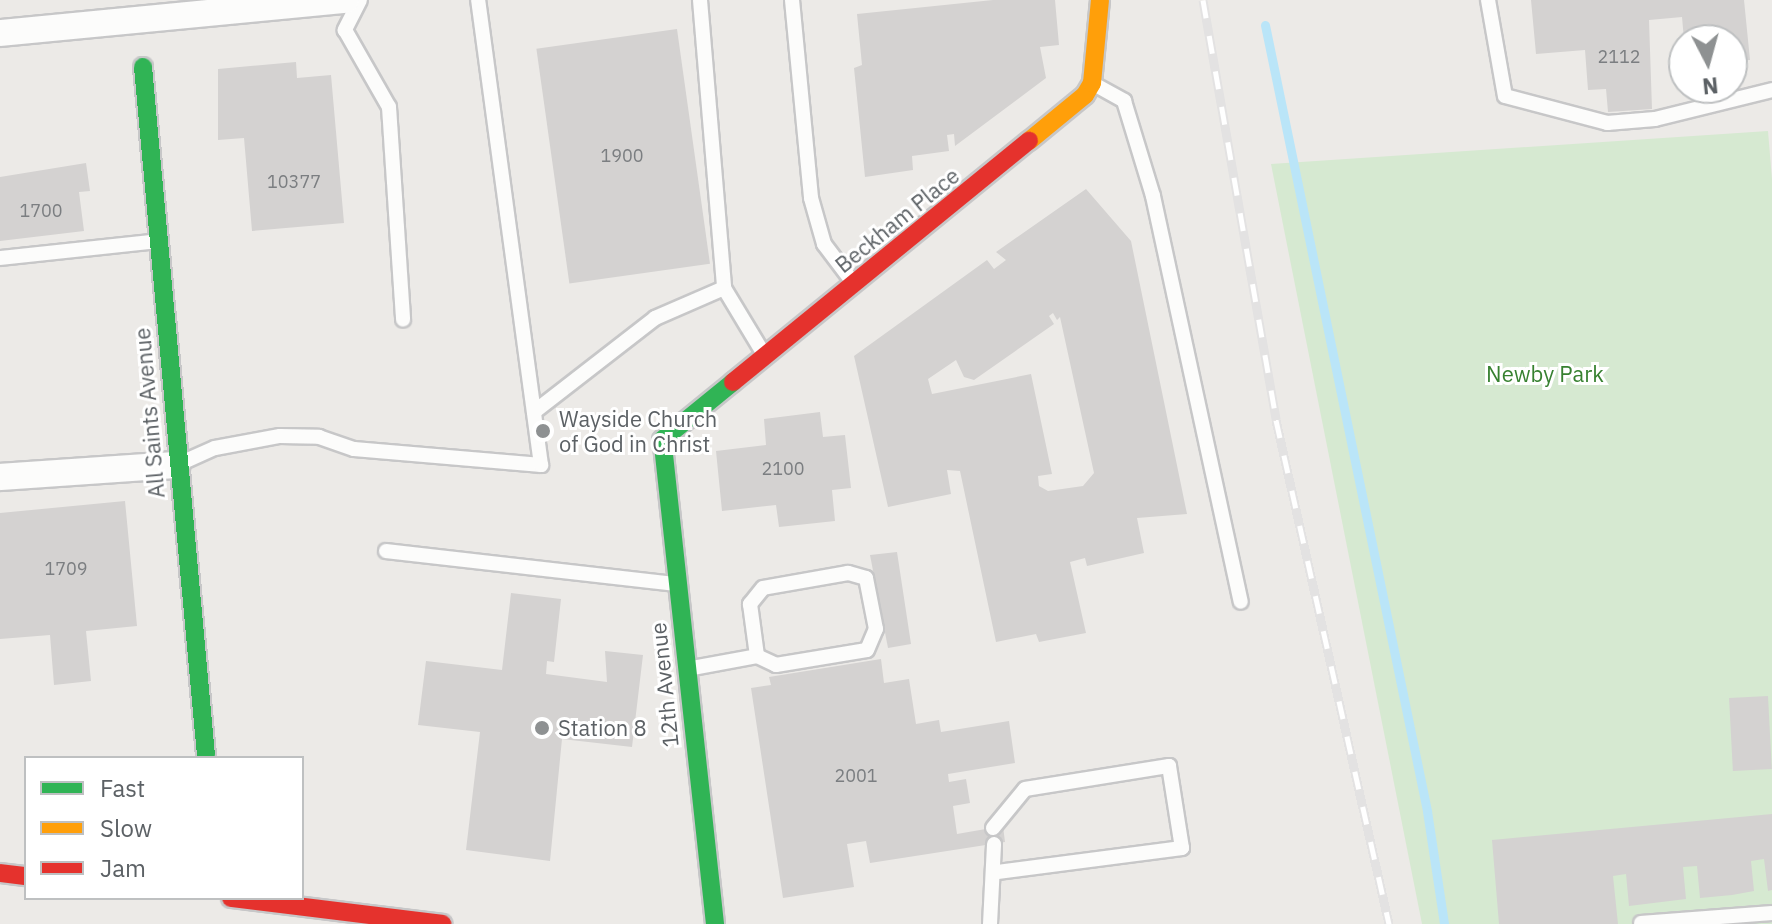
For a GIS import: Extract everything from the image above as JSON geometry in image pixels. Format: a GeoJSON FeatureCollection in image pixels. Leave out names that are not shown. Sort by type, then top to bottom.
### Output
{"type":"FeatureCollection","features":[{"type":"Feature","properties":{"kind":"street"},"geometry":{"type":"LineString","coordinates":[[0,33],[345,0]]}},
{"type":"Feature","properties":{"kind":"street"},"geometry":{"type":"LineString","coordinates":[[1092,83],[1100,0]]}},
{"type":"Feature","properties":{"kind":"street","name":"All Saints Avenue"},"geometry":{"type":"LineString","coordinates":[[143,67],[177,465],[206,755]]}},
{"type":"Feature","properties":{"kind":"street","name":"Beckham Place"},"geometry":{"type":"LineString","coordinates":[[662,440],[1040,136],[1092,83]]}},
{"type":"Feature","properties":{"kind":"street","name":"12th Avenue"},"geometry":{"type":"LineString","coordinates":[[662,440],[715,924]]}},
{"type":"Feature","properties":{"kind":"street"},"geometry":{"type":"LineString","coordinates":[[0,477],[177,465]]}},
{"type":"Feature","properties":{"kind":"street"},"geometry":{"type":"LineString","coordinates":[[0,873],[24,876]]}},
{"type":"Feature","properties":{"kind":"street"},"geometry":{"type":"LineString","coordinates":[[251,900],[442,924]]}},
{"type":"Feature","properties":{"kind":"street"},"geometry":{"type":"LineString","coordinates":[[268,924],[271,902]]}},
{"type":"Feature","properties":{"kind":"lane"},"geometry":{"type":"LineString","coordinates":[[360,0],[345,30],[389,107],[403,320]]}},
{"type":"Feature","properties":{"kind":"lane"},"geometry":{"type":"LineString","coordinates":[[177,465],[215,448],[280,436],[319,437],[354,449],[541,465],[478,0]]}},
{"type":"Feature","properties":{"kind":"lane"},"geometry":{"type":"LineString","coordinates":[[700,0],[724,288],[765,357]]}},
{"type":"Feature","properties":{"kind":"lane"},"geometry":{"type":"LineString","coordinates":[[792,0],[811,198],[824,244],[855,285]]}},
{"type":"Feature","properties":{"kind":"lane"},"geometry":{"type":"LineString","coordinates":[[1488,0],[1505,96],[1607,123],[1655,119],[1772,90]]}},
{"type":"Feature","properties":{"kind":"lane"},"geometry":{"type":"LineString","coordinates":[[1092,83],[1124,101],[1153,196],[1241,602]]}},
{"type":"Feature","properties":{"kind":"lane"},"geometry":{"type":"LineString","coordinates":[[0,258],[158,241]]}},
{"type":"Feature","properties":{"kind":"lane"},"geometry":{"type":"LineString","coordinates":[[534,412],[655,318],[724,288]]}},
{"type":"Feature","properties":{"kind":"lane"},"geometry":{"type":"LineString","coordinates":[[386,551],[677,584]]}},
{"type":"Feature","properties":{"kind":"lane"},"geometry":{"type":"LineString","coordinates":[[687,669],[757,656],[776,665],[867,650],[876,629],[866,578],[848,573],[763,588],[750,604],[757,656]]}},
{"type":"Feature","properties":{"kind":"lane"},"geometry":{"type":"LineString","coordinates":[[993,828],[1025,789],[1169,766],[1182,848],[996,872]]}},
{"type":"Feature","properties":{"kind":"lane"},"geometry":{"type":"LineString","coordinates":[[990,924],[996,872],[994,844]]}},
{"type":"Feature","properties":{"kind":"lane"},"geometry":{"type":"LineString","coordinates":[[1641,923],[1772,913]]}},
{"type":"Feature","properties":{"kind":"green space","name":"Newby Park"},"geometry":{"type":"Polygon","coordinates":[[[1768,131],[1772,179],[1772,924],[1422,924],[1271,164],[1768,131]]]}},
{"type":"Feature","properties":{"kind":"building"},"geometry":{"type":"Polygon","coordinates":[[[993,0],[1055,0],[1059,45],[1040,47],[1046,78],[955,146],[954,134],[947,135],[949,151],[912,156],[913,170],[865,177],[854,68],[862,65],[857,14],[993,0]]]}},
{"type":"Feature","properties":{"kind":"building"},"geometry":{"type":"Polygon","coordinates":[[[1531,0],[1744,0],[1746,24],[1683,24],[1682,17],[1649,20],[1652,109],[1608,112],[1606,89],[1588,90],[1585,50],[1536,54],[1531,0]]]}},
{"type":"Feature","properties":{"kind":"building"},"geometry":{"type":"Polygon","coordinates":[[[677,29],[710,264],[569,283],[536,49],[677,29]]]}},
{"type":"Feature","properties":{"kind":"building"},"geometry":{"type":"Polygon","coordinates":[[[296,62],[297,78],[331,75],[344,223],[252,231],[244,138],[218,140],[218,69],[296,62]]]}},
{"type":"Feature","properties":{"kind":"building"},"geometry":{"type":"Polygon","coordinates":[[[86,163],[90,191],[79,192],[84,231],[0,241],[0,177],[86,163]]]}},
{"type":"Feature","properties":{"kind":"building"},"geometry":{"type":"Polygon","coordinates":[[[1086,189],[1131,241],[1187,514],[1137,518],[1144,553],[1087,566],[1085,558],[1070,562],[1086,633],[1039,642],[1036,634],[996,642],[960,471],[947,470],[951,494],[888,507],[854,356],[987,260],[994,269],[1006,260],[996,252],[1086,189]],[[1053,313],[1049,316],[1054,324],[974,380],[964,377],[956,360],[928,379],[932,394],[1031,374],[1052,474],[1038,476],[1039,486],[1048,491],[1083,486],[1094,473],[1060,317],[1057,320],[1053,313]]]}},
{"type":"Feature","properties":{"kind":"building"},"geometry":{"type":"Polygon","coordinates":[[[820,412],[823,437],[845,435],[851,488],[832,490],[835,521],[779,527],[776,505],[722,511],[716,451],[766,445],[764,419],[820,412]]]}},
{"type":"Feature","properties":{"kind":"building"},"geometry":{"type":"Polygon","coordinates":[[[125,501],[137,626],[86,631],[91,681],[54,685],[50,635],[0,639],[0,513],[125,501]]]}},
{"type":"Feature","properties":{"kind":"building"},"geometry":{"type":"Polygon","coordinates":[[[897,552],[911,644],[888,648],[870,555],[897,552]]]}},
{"type":"Feature","properties":{"kind":"building","name":"Station 8"},"geometry":{"type":"Polygon","coordinates":[[[511,593],[561,599],[554,662],[547,661],[546,674],[607,682],[605,651],[643,655],[632,747],[562,739],[550,861],[466,850],[480,732],[418,725],[426,661],[502,670],[511,593]]]}},
{"type":"Feature","properties":{"kind":"building"},"geometry":{"type":"Polygon","coordinates":[[[881,659],[884,683],[909,679],[916,724],[939,720],[941,732],[1009,721],[1015,763],[948,774],[949,782],[966,779],[970,803],[953,806],[957,834],[1003,826],[1005,842],[870,863],[866,841],[847,844],[854,887],[783,898],[751,688],[771,685],[769,677],[881,659]]]}},
{"type":"Feature","properties":{"kind":"building"},"geometry":{"type":"Polygon","coordinates":[[[1768,696],[1772,769],[1733,771],[1729,698],[1768,696]]]}},
{"type":"Feature","properties":{"kind":"building"},"geometry":{"type":"Polygon","coordinates":[[[1772,814],[1772,890],[1768,891],[1764,859],[1751,861],[1754,891],[1732,895],[1700,898],[1697,866],[1683,867],[1686,899],[1629,906],[1626,874],[1613,876],[1618,924],[1499,924],[1492,840],[1772,814]]]}},
{"type":"Feature","properties":{"kind":"waterway"},"geometry":{"type":"LineString","coordinates":[[1265,25],[1427,811],[1444,924]]}},
{"type":"Feature","properties":{"kind":"railway"},"geometry":{"type":"LineString","coordinates":[[1203,0],[1276,420],[1389,924]]}},
{"type":"Feature","properties":{"kind":"traffic: fast"},"geometry":{"type":"LineString","coordinates":[[143,67],[206,755]]}},
{"type":"Feature","properties":{"kind":"traffic: fast"},"geometry":{"type":"LineString","coordinates":[[715,924],[662,440],[733,382]]}},
{"type":"Feature","properties":{"kind":"traffic: slow"},"geometry":{"type":"LineString","coordinates":[[1029,141],[1085,95],[1092,83],[1100,0]]}},
{"type":"Feature","properties":{"kind":"traffic: jam"},"geometry":{"type":"LineString","coordinates":[[733,382],[1029,141]]}},
{"type":"Feature","properties":{"kind":"traffic: jam"},"geometry":{"type":"LineString","coordinates":[[0,873],[24,876]]}},
{"type":"Feature","properties":{"kind":"traffic: jam"},"geometry":{"type":"LineString","coordinates":[[247,900],[442,924]]}},
{"type":"Feature","properties":{"kind":"place","name":"Wayside Church of God in Christ"},"geometry":{"type":"Point","coordinates":[543,431]}},
{"type":"Feature","properties":{"kind":"place","name":"Station 8"},"geometry":{"type":"Point","coordinates":[542,728]}}]}
